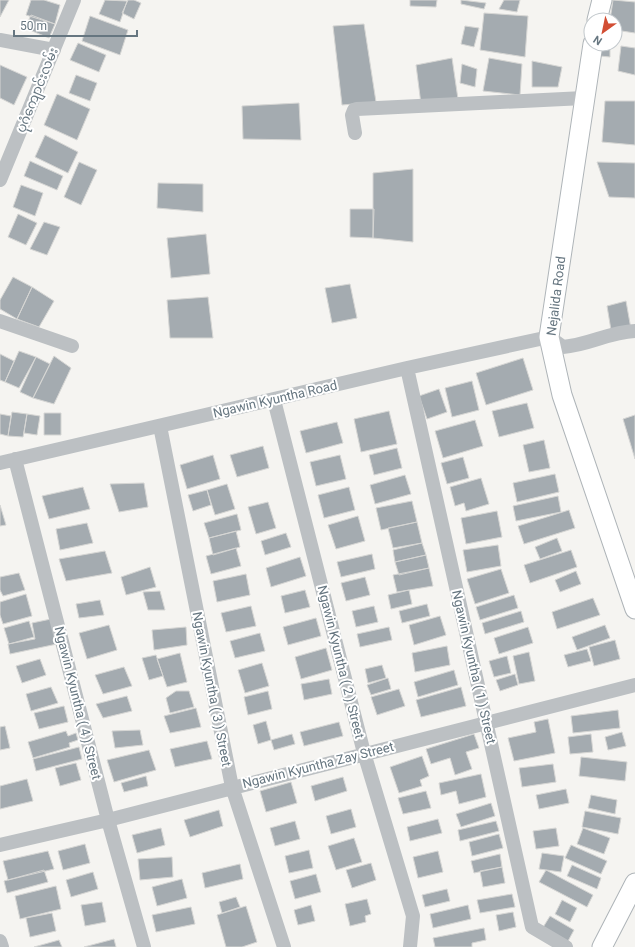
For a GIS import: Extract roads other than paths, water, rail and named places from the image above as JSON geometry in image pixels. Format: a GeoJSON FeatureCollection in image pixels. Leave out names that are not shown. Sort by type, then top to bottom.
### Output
{"type":"FeatureCollection","features":[{"type":"Feature","properties":{"kind":"main road"},"geometry":{"type":"LineString","coordinates":[[599,12],[602,0]]}},
{"type":"Feature","properties":{"kind":"main road","name":"Nejalida Road"},"geometry":{"type":"LineString","coordinates":[[592,52],[549,337],[562,395],[635,609]]}},
{"type":"Feature","properties":{"kind":"main road"},"geometry":{"type":"LineString","coordinates":[[602,947],[635,883]]}},
{"type":"Feature","properties":{"kind":"street","name":"ပုဂံကျောင်းလမ်း"},"geometry":{"type":"LineString","coordinates":[[0,180],[74,0]]}},
{"type":"Feature","properties":{"kind":"street"},"geometry":{"type":"LineString","coordinates":[[0,40],[54,50]]}},
{"type":"Feature","properties":{"kind":"street"},"geometry":{"type":"LineString","coordinates":[[355,133],[352,115],[354,110],[357,109],[584,98]]}},
{"type":"Feature","properties":{"kind":"street"},"geometry":{"type":"LineString","coordinates":[[0,321],[72,346]]}},
{"type":"Feature","properties":{"kind":"street"},"geometry":{"type":"LineString","coordinates":[[549,337],[563,347],[580,346],[609,335],[635,331]]}},
{"type":"Feature","properties":{"kind":"street","name":"Ngawin Kyuntha Road"},"geometry":{"type":"LineString","coordinates":[[0,462],[549,337]]}},
{"type":"Feature","properties":{"kind":"street","name":"Ngawin Kyuntha ( 1 ) Street"},"geometry":{"type":"LineString","coordinates":[[408,368],[532,927],[566,947]]}},
{"type":"Feature","properties":{"kind":"street","name":"Ngawin Kyuntha ( 2 ) Street"},"geometry":{"type":"LineString","coordinates":[[274,400],[364,753],[413,916],[410,947]]}},
{"type":"Feature","properties":{"kind":"street","name":"Ngawin Kyuntha ( 3 ) Street"},"geometry":{"type":"LineString","coordinates":[[160,426],[232,787],[284,947]]}},
{"type":"Feature","properties":{"kind":"street","name":"Ngawin Kyuntha ( 4 ) Street"},"geometry":{"type":"LineString","coordinates":[[15,459],[108,820],[144,947]]}},
{"type":"Feature","properties":{"kind":"street","name":"Ngawin Kyuntha Zay Street"},"geometry":{"type":"LineString","coordinates":[[0,845],[108,820],[364,753],[635,685]]}},
{"type":"Feature","properties":{"kind":"street"},"geometry":{"type":"LineString","coordinates":[[0,941],[2,947]]}}]}
